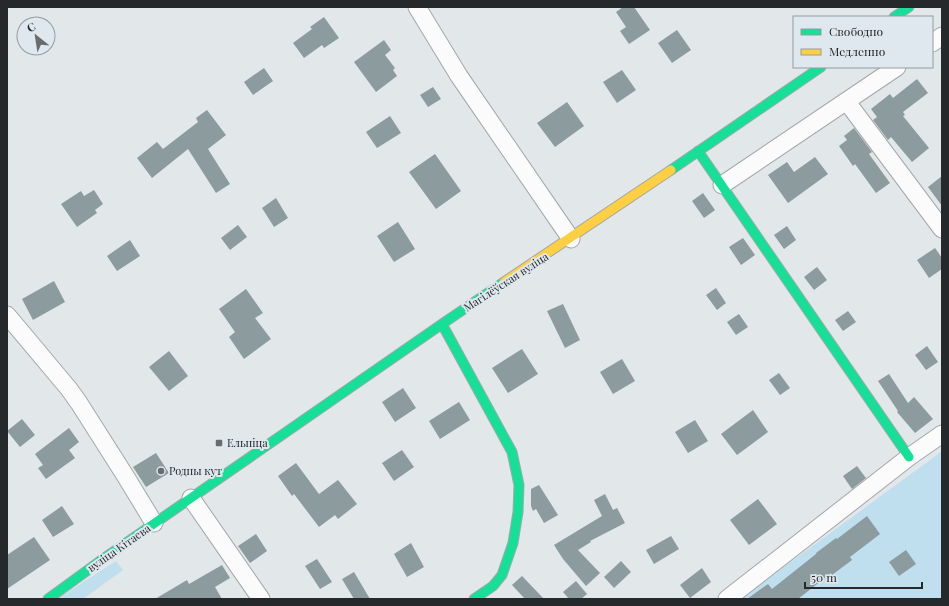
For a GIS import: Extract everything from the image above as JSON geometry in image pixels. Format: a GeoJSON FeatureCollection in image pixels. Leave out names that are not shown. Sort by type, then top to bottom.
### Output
{"type":"FeatureCollection","features":[{"type":"Feature","properties":{"kind":"main road","name":"Магілёўская вуліца"},"geometry":{"type":"LineString","coordinates":[[191,498],[442,324],[572,239],[820,68]]}},
{"type":"Feature","properties":{"kind":"main road"},"geometry":{"type":"LineString","coordinates":[[698,151],[909,458]]}},
{"type":"Feature","properties":{"kind":"main road"},"geometry":{"type":"LineString","coordinates":[[442,324],[512,452],[519,485],[518,512],[513,543],[502,574],[493,586],[474,599]]}},
{"type":"Feature","properties":{"kind":"main road","name":"вуліца Кітаева"},"geometry":{"type":"LineString","coordinates":[[48,599],[191,498]]}},
{"type":"Feature","properties":{"kind":"street"},"geometry":{"type":"LineString","coordinates":[[417,7],[463,82],[572,239]]}},
{"type":"Feature","properties":{"kind":"street"},"geometry":{"type":"LineString","coordinates":[[933,42],[942,36]]}},
{"type":"Feature","properties":{"kind":"street"},"geometry":{"type":"LineString","coordinates":[[722,185],[896,68]]}},
{"type":"Feature","properties":{"kind":"street"},"geometry":{"type":"LineString","coordinates":[[847,102],[942,229]]}},
{"type":"Feature","properties":{"kind":"street"},"geometry":{"type":"LineString","coordinates":[[7,315],[79,403],[154,523]]}},
{"type":"Feature","properties":{"kind":"street"},"geometry":{"type":"LineString","coordinates":[[727,599],[942,434]]}},
{"type":"Feature","properties":{"kind":"street"},"geometry":{"type":"LineString","coordinates":[[191,498],[261,599]]}},
{"type":"Feature","properties":{"kind":"shaded area"},"geometry":{"type":"Polygon","coordinates":[[[942,451],[942,599],[740,599],[926,463],[942,451]]]}},
{"type":"Feature","properties":{"kind":"shaded area"},"geometry":{"type":"Polygon","coordinates":[[[116,561],[123,570],[83,599],[57,599],[116,561]]]}},
{"type":"Feature","properties":{"kind":"building"},"geometry":{"type":"Polygon","coordinates":[[[623,7],[634,7],[650,30],[629,44],[620,31],[626,27],[616,12],[623,7]]]}},
{"type":"Feature","properties":{"kind":"building"},"geometry":{"type":"Polygon","coordinates":[[[324,17],[339,38],[324,48],[322,45],[304,58],[293,43],[312,29],[310,27],[324,17]]]}},
{"type":"Feature","properties":{"kind":"building"},"geometry":{"type":"Polygon","coordinates":[[[677,30],[691,50],[672,63],[658,43],[677,30]]]}},
{"type":"Feature","properties":{"kind":"building"},"geometry":{"type":"Polygon","coordinates":[[[384,40],[391,50],[385,55],[395,68],[393,70],[397,76],[376,92],[354,62],[384,40]]]}},
{"type":"Feature","properties":{"kind":"building"},"geometry":{"type":"Polygon","coordinates":[[[264,68],[273,81],[253,95],[244,82],[264,68]]]}},
{"type":"Feature","properties":{"kind":"building"},"geometry":{"type":"Polygon","coordinates":[[[622,70],[636,90],[617,103],[603,82],[622,70]]]}},
{"type":"Feature","properties":{"kind":"building"},"geometry":{"type":"Polygon","coordinates":[[[917,79],[928,93],[903,112],[905,115],[903,116],[929,148],[912,162],[891,137],[888,140],[873,120],[877,117],[871,109],[890,94],[893,98],[917,79]]]}},
{"type":"Feature","properties":{"kind":"building"},"geometry":{"type":"Polygon","coordinates":[[[433,87],[441,99],[428,107],[420,95],[433,87]]]}},
{"type":"Feature","properties":{"kind":"building"},"geometry":{"type":"Polygon","coordinates":[[[567,102],[584,126],[555,147],[537,123],[567,102]]]}},
{"type":"Feature","properties":{"kind":"building"},"geometry":{"type":"Polygon","coordinates":[[[207,110],[226,135],[208,149],[230,184],[216,193],[188,149],[152,178],[137,158],[157,142],[163,149],[198,122],[196,118],[207,110]]]}},
{"type":"Feature","properties":{"kind":"building"},"geometry":{"type":"Polygon","coordinates":[[[390,116],[401,133],[377,148],[366,132],[390,116]]]}},
{"type":"Feature","properties":{"kind":"building"},"geometry":{"type":"Polygon","coordinates":[[[854,128],[872,152],[869,154],[890,183],[876,193],[855,164],[853,166],[839,146],[847,140],[844,136],[854,128]]]}},
{"type":"Feature","properties":{"kind":"building"},"geometry":{"type":"Polygon","coordinates":[[[435,154],[461,191],[436,209],[409,172],[435,154]]]}},
{"type":"Feature","properties":{"kind":"building"},"geometry":{"type":"Polygon","coordinates":[[[815,157],[828,174],[788,203],[768,175],[787,162],[794,172],[815,157]]]}},
{"type":"Feature","properties":{"kind":"building"},"geometry":{"type":"Polygon","coordinates":[[[942,176],[942,206],[928,187],[942,176]]]}},
{"type":"Feature","properties":{"kind":"building"},"geometry":{"type":"Polygon","coordinates":[[[94,190],[103,204],[95,210],[97,213],[77,227],[61,204],[81,191],[84,196],[94,190]]]}},
{"type":"Feature","properties":{"kind":"building"},"geometry":{"type":"Polygon","coordinates":[[[703,193],[715,210],[704,218],[692,201],[703,193]]]}},
{"type":"Feature","properties":{"kind":"building"},"geometry":{"type":"Polygon","coordinates":[[[276,198],[288,218],[274,227],[262,208],[276,198]]]}},
{"type":"Feature","properties":{"kind":"building"},"geometry":{"type":"Polygon","coordinates":[[[398,222],[415,249],[394,262],[377,236],[398,222]]]}},
{"type":"Feature","properties":{"kind":"building"},"geometry":{"type":"Polygon","coordinates":[[[238,225],[247,237],[230,250],[221,238],[238,225]]]}},
{"type":"Feature","properties":{"kind":"building"},"geometry":{"type":"Polygon","coordinates":[[[787,226],[796,240],[784,249],[774,235],[787,226]]]}},
{"type":"Feature","properties":{"kind":"building"},"geometry":{"type":"Polygon","coordinates":[[[743,238],[755,255],[741,265],[729,247],[743,238]]]}},
{"type":"Feature","properties":{"kind":"building"},"geometry":{"type":"Polygon","coordinates":[[[130,240],[140,256],[117,271],[107,256],[130,240]]]}},
{"type":"Feature","properties":{"kind":"building"},"geometry":{"type":"Polygon","coordinates":[[[935,248],[942,258],[942,269],[929,278],[917,260],[935,248]]]}},
{"type":"Feature","properties":{"kind":"building"},"geometry":{"type":"Polygon","coordinates":[[[817,267],[827,280],[814,290],[804,277],[817,267]]]}},
{"type":"Feature","properties":{"kind":"building"},"geometry":{"type":"Polygon","coordinates":[[[54,281],[65,302],[33,320],[22,299],[54,281]]]}},
{"type":"Feature","properties":{"kind":"building"},"geometry":{"type":"Polygon","coordinates":[[[716,288],[726,303],[717,310],[706,295],[716,288]]]}},
{"type":"Feature","properties":{"kind":"building"},"geometry":{"type":"Polygon","coordinates":[[[246,289],[263,313],[255,318],[271,339],[244,359],[229,337],[235,332],[219,309],[246,289]]]}},
{"type":"Feature","properties":{"kind":"building"},"geometry":{"type":"Polygon","coordinates":[[[563,304],[580,340],[565,348],[547,311],[563,304]]]}},
{"type":"Feature","properties":{"kind":"building"},"geometry":{"type":"Polygon","coordinates":[[[848,311],[856,322],[843,331],[835,320],[848,311]]]}},
{"type":"Feature","properties":{"kind":"building"},"geometry":{"type":"Polygon","coordinates":[[[739,314],[748,327],[736,335],[727,322],[739,314]]]}},
{"type":"Feature","properties":{"kind":"building"},"geometry":{"type":"Polygon","coordinates":[[[927,346],[938,362],[926,370],[915,355],[927,346]]]}},
{"type":"Feature","properties":{"kind":"building"},"geometry":{"type":"Polygon","coordinates":[[[522,349],[538,374],[508,393],[492,368],[522,349]]]}},
{"type":"Feature","properties":{"kind":"building"},"geometry":{"type":"Polygon","coordinates":[[[169,351],[188,376],[169,391],[149,367],[169,351]]]}},
{"type":"Feature","properties":{"kind":"building"},"geometry":{"type":"Polygon","coordinates":[[[622,359],[635,381],[613,394],[600,372],[622,359]]]}},
{"type":"Feature","properties":{"kind":"building"},"geometry":{"type":"Polygon","coordinates":[[[779,373],[790,388],[780,395],[769,380],[779,373]]]}},
{"type":"Feature","properties":{"kind":"building"},"geometry":{"type":"Polygon","coordinates":[[[889,374],[908,403],[914,397],[933,419],[915,433],[897,412],[898,411],[878,381],[889,374]]]}},
{"type":"Feature","properties":{"kind":"building"},"geometry":{"type":"Polygon","coordinates":[[[403,388],[416,408],[395,422],[382,402],[403,388]]]}},
{"type":"Feature","properties":{"kind":"building"},"geometry":{"type":"Polygon","coordinates":[[[459,402],[470,420],[440,439],[429,421],[459,402]]]}},
{"type":"Feature","properties":{"kind":"building"},"geometry":{"type":"Polygon","coordinates":[[[753,410],[768,432],[737,455],[721,434],[753,410]]]}},
{"type":"Feature","properties":{"kind":"building"},"geometry":{"type":"Polygon","coordinates":[[[22,419],[35,435],[20,447],[7,431],[22,419]]]}},
{"type":"Feature","properties":{"kind":"building"},"geometry":{"type":"Polygon","coordinates":[[[695,420],[708,441],[688,453],[675,432],[695,420]]]}},
{"type":"Feature","properties":{"kind":"building"},"geometry":{"type":"Polygon","coordinates":[[[69,428],[79,442],[69,450],[75,458],[46,479],[38,468],[43,465],[35,454],[69,428]]]}},
{"type":"Feature","properties":{"kind":"building"},"geometry":{"type":"Polygon","coordinates":[[[402,450],[414,467],[394,481],[382,463],[402,450]]]}},
{"type":"Feature","properties":{"kind":"building"},"geometry":{"type":"Polygon","coordinates":[[[156,453],[169,473],[146,487],[133,467],[156,453]]]}},
{"type":"Feature","properties":{"kind":"building"},"geometry":{"type":"Polygon","coordinates":[[[296,463],[319,494],[338,480],[357,504],[338,519],[335,515],[319,527],[294,494],[292,496],[278,476],[296,463]]]}},
{"type":"Feature","properties":{"kind":"building"},"geometry":{"type":"Polygon","coordinates":[[[857,466],[866,478],[852,489],[843,476],[857,466]]]}},
{"type":"Feature","properties":{"kind":"building"},"geometry":{"type":"Polygon","coordinates":[[[539,485],[558,515],[544,523],[536,509],[533,511],[531,506],[531,489],[539,485]]]}},
{"type":"Feature","properties":{"kind":"building"},"geometry":{"type":"Polygon","coordinates":[[[605,494],[613,510],[617,508],[625,523],[590,541],[591,542],[578,550],[600,573],[586,586],[563,559],[554,545],[602,516],[594,500],[605,494]]]}},
{"type":"Feature","properties":{"kind":"building"},"geometry":{"type":"Polygon","coordinates":[[[758,499],[777,524],[749,545],[730,520],[758,499]]]}},
{"type":"Feature","properties":{"kind":"building"},"geometry":{"type":"Polygon","coordinates":[[[62,506],[74,524],[53,537],[42,520],[62,506]]]}},
{"type":"Feature","properties":{"kind":"building"},"geometry":{"type":"Polygon","coordinates":[[[867,516],[880,534],[850,557],[852,560],[832,575],[831,573],[798,599],[747,599],[768,584],[772,589],[816,553],[867,516]]]}},
{"type":"Feature","properties":{"kind":"building"},"geometry":{"type":"Polygon","coordinates":[[[256,534],[267,551],[250,563],[238,546],[256,534]]]}},
{"type":"Feature","properties":{"kind":"building"},"geometry":{"type":"Polygon","coordinates":[[[671,536],[679,549],[654,564],[646,550],[671,536]]]}},
{"type":"Feature","properties":{"kind":"building"},"geometry":{"type":"Polygon","coordinates":[[[34,537],[50,560],[7,589],[7,555],[34,537]]]}},
{"type":"Feature","properties":{"kind":"building"},"geometry":{"type":"Polygon","coordinates":[[[411,543],[424,567],[407,577],[394,554],[411,543]]]}},
{"type":"Feature","properties":{"kind":"building"},"geometry":{"type":"Polygon","coordinates":[[[906,550],[916,564],[899,576],[889,562],[906,550]]]}},
{"type":"Feature","properties":{"kind":"building"},"geometry":{"type":"Polygon","coordinates":[[[317,559],[332,582],[320,589],[305,566],[317,559]]]}},
{"type":"Feature","properties":{"kind":"building"},"geometry":{"type":"Polygon","coordinates":[[[621,561],[631,572],[614,588],[604,577],[621,561]]]}},
{"type":"Feature","properties":{"kind":"building"},"geometry":{"type":"Polygon","coordinates":[[[222,565],[230,578],[215,587],[222,599],[155,599],[187,580],[189,584],[222,565]]]}},
{"type":"Feature","properties":{"kind":"building"},"geometry":{"type":"Polygon","coordinates":[[[702,568],[711,582],[690,598],[680,585],[702,568]]]}},
{"type":"Feature","properties":{"kind":"building"},"geometry":{"type":"Polygon","coordinates":[[[354,572],[370,599],[354,599],[342,579],[354,572]]]}},
{"type":"Feature","properties":{"kind":"building"},"geometry":{"type":"Polygon","coordinates":[[[522,576],[544,599],[525,599],[512,585],[522,576]]]}},
{"type":"Feature","properties":{"kind":"building"},"geometry":{"type":"Polygon","coordinates":[[[576,581],[587,594],[581,599],[569,599],[563,592],[576,581]]]}},
{"type":"Feature","properties":{"kind":"traffic: fast"},"geometry":{"type":"LineString","coordinates":[[896,16],[909,7]]}},
{"type":"Feature","properties":{"kind":"traffic: fast"},"geometry":{"type":"LineString","coordinates":[[671,170],[820,68]]}},
{"type":"Feature","properties":{"kind":"traffic: fast"},"geometry":{"type":"LineString","coordinates":[[698,151],[909,457]]}},
{"type":"Feature","properties":{"kind":"traffic: fast"},"geometry":{"type":"LineString","coordinates":[[48,599],[103,559],[504,282]]}},
{"type":"Feature","properties":{"kind":"traffic: fast"},"geometry":{"type":"LineString","coordinates":[[442,324],[512,452],[519,485],[518,512],[513,543],[502,575],[493,586],[474,599]]}},
{"type":"Feature","properties":{"kind":"traffic: slow"},"geometry":{"type":"LineString","coordinates":[[504,282],[671,170]]}},
{"type":"Feature","properties":{"kind":"place","name":"Ельніца"},"geometry":{"type":"Point","coordinates":[219,443]}},
{"type":"Feature","properties":{"kind":"place","name":"Родны кут"},"geometry":{"type":"Point","coordinates":[161,471]}}]}
